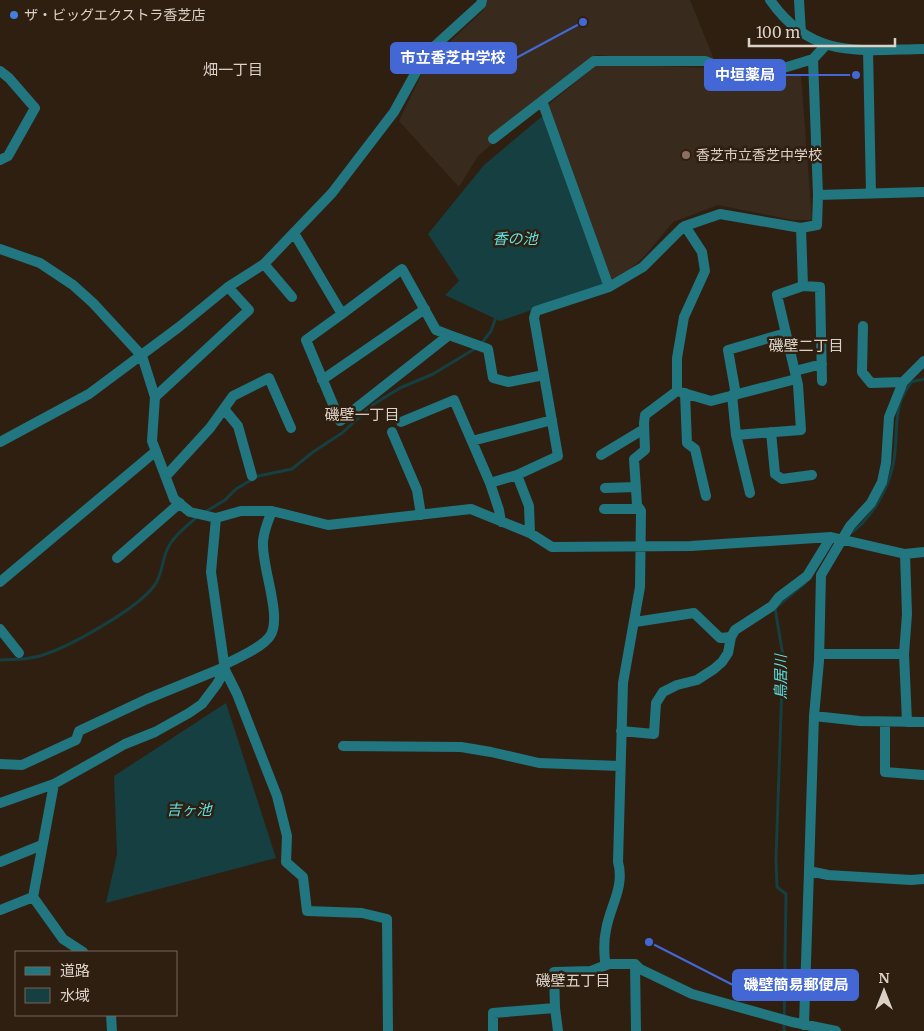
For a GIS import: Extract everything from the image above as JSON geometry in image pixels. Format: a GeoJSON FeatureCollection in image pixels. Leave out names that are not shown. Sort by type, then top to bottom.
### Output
{"type":"FeatureCollection","features":[{"type":"Feature","properties":{"kind":"street"},"geometry":{"type":"LineString","coordinates":[[0,442],[89,394],[142,356],[228,287],[264,264],[332,193],[394,112],[426,54],[482,4],[482,0]]}},
{"type":"Feature","properties":{"kind":"street"},"geometry":{"type":"LineString","coordinates":[[770,0],[789,24],[801,33],[826,46],[846,50],[924,49]]}},
{"type":"Feature","properties":{"kind":"street"},"geometry":{"type":"LineString","coordinates":[[799,0],[801,33]]}},
{"type":"Feature","properties":{"kind":"street"},"geometry":{"type":"LineString","coordinates":[[493,139],[594,60],[705,62],[726,70],[778,70],[813,59],[826,46]]}},
{"type":"Feature","properties":{"kind":"street"},"geometry":{"type":"LineString","coordinates":[[868,50],[871,193]]}},
{"type":"Feature","properties":{"kind":"street"},"geometry":{"type":"LineString","coordinates":[[490,483],[518,475],[558,456],[534,318],[536,311],[609,287],[643,268],[685,226],[720,214],[801,228],[817,225],[818,195],[813,59]]}},
{"type":"Feature","properties":{"kind":"street"},"geometry":{"type":"LineString","coordinates":[[0,70],[35,108],[8,156],[0,160]]}},
{"type":"Feature","properties":{"kind":"street"},"geometry":{"type":"LineString","coordinates":[[542,101],[609,287]]}},
{"type":"Feature","properties":{"kind":"street"},"geometry":{"type":"LineString","coordinates":[[818,195],[924,192]]}},
{"type":"Feature","properties":{"kind":"street"},"geometry":{"type":"LineString","coordinates":[[685,226],[702,252],[705,271],[684,316],[677,358],[687,443],[695,449],[706,496]]}},
{"type":"Feature","properties":{"kind":"street"},"geometry":{"type":"LineString","coordinates":[[801,228],[803,286]]}},
{"type":"Feature","properties":{"kind":"street"},"geometry":{"type":"LineString","coordinates":[[294,233],[342,314]]}},
{"type":"Feature","properties":{"kind":"street"},"geometry":{"type":"LineString","coordinates":[[0,249],[40,263],[73,285],[93,302],[142,356],[155,397],[152,441],[174,499],[190,512],[216,518],[241,511],[272,511],[328,525],[471,509],[530,533],[552,547],[691,546],[830,538],[905,554],[924,552]]}},
{"type":"Feature","properties":{"kind":"street"},"geometry":{"type":"LineString","coordinates":[[264,264],[292,297]]}},
{"type":"Feature","properties":{"kind":"street"},"geometry":{"type":"LineString","coordinates":[[450,335],[340,422],[306,340],[402,269],[436,330],[472,342],[488,349],[493,378],[508,382],[544,375]]}},
{"type":"Feature","properties":{"kind":"street"},"geometry":{"type":"LineString","coordinates":[[736,435],[801,430],[795,375],[777,295],[803,286],[820,287],[822,380]]}},
{"type":"Feature","properties":{"kind":"street"},"geometry":{"type":"LineString","coordinates":[[155,397],[249,310],[228,287]]}},
{"type":"Feature","properties":{"kind":"street"},"geometry":{"type":"LineString","coordinates":[[322,380],[425,309]]}},
{"type":"Feature","properties":{"kind":"street"},"geometry":{"type":"LineString","coordinates":[[864,326],[862,372],[871,383],[903,382]]}},
{"type":"Feature","properties":{"kind":"street"},"geometry":{"type":"LineString","coordinates":[[750,493],[736,435],[734,395],[728,350],[786,333]]}},
{"type":"Feature","properties":{"kind":"street"},"geometry":{"type":"LineString","coordinates":[[609,964],[605,961],[606,930],[620,887],[621,871],[618,862],[623,683],[640,587],[640,509],[637,505],[634,459],[645,450],[645,415],[681,392],[711,401],[795,375],[822,364]]}},
{"type":"Feature","properties":{"kind":"street"},"geometry":{"type":"LineString","coordinates":[[804,1025],[814,716],[819,654],[821,575],[850,526],[871,503],[882,482],[886,463],[889,417],[903,382],[922,366]]}},
{"type":"Feature","properties":{"kind":"street"},"geometry":{"type":"LineString","coordinates":[[166,476],[210,428],[233,396],[268,378],[291,428]]}},
{"type":"Feature","properties":{"kind":"street"},"geometry":{"type":"LineString","coordinates":[[400,422],[454,400],[490,483],[499,510],[500,522]]}},
{"type":"Feature","properties":{"kind":"street"},"geometry":{"type":"LineString","coordinates":[[224,409],[238,426],[252,476]]}},
{"type":"Feature","properties":{"kind":"street"},"geometry":{"type":"LineString","coordinates":[[472,441],[552,420]]}},
{"type":"Feature","properties":{"kind":"street"},"geometry":{"type":"LineString","coordinates":[[601,455],[644,429]]}},
{"type":"Feature","properties":{"kind":"street"},"geometry":{"type":"LineString","coordinates":[[392,432],[417,490],[420,515]]}},
{"type":"Feature","properties":{"kind":"street"},"geometry":{"type":"LineString","coordinates":[[771,432],[775,474],[782,479],[812,475]]}},
{"type":"Feature","properties":{"kind":"street"},"geometry":{"type":"LineString","coordinates":[[0,582],[156,451]]}},
{"type":"Feature","properties":{"kind":"street"},"geometry":{"type":"LineString","coordinates":[[518,475],[530,506],[530,533]]}},
{"type":"Feature","properties":{"kind":"street"},"geometry":{"type":"LineString","coordinates":[[605,488],[636,487]]}},
{"type":"Feature","properties":{"kind":"street"},"geometry":{"type":"LineString","coordinates":[[117,558],[180,503]]}},
{"type":"Feature","properties":{"kind":"street"},"geometry":{"type":"LineString","coordinates":[[604,509],[640,509]]}},
{"type":"Feature","properties":{"kind":"street"},"geometry":{"type":"LineString","coordinates":[[0,764],[22,765],[76,740],[79,731],[147,699],[224,667],[260,646],[270,636],[274,623],[274,611],[264,566],[263,542],[265,528],[272,511]]}},
{"type":"Feature","properties":{"kind":"street"},"geometry":{"type":"LineString","coordinates":[[216,518],[211,572],[224,667],[237,694],[277,796],[287,836],[286,862],[303,877],[307,911],[362,913],[387,919],[388,1031]]}},
{"type":"Feature","properties":{"kind":"street"},"geometry":{"type":"LineString","coordinates":[[621,731],[654,734],[656,703],[664,692],[677,685],[697,680],[722,662],[728,653],[731,637],[735,630],[772,606],[779,597],[808,576],[830,538]]}},
{"type":"Feature","properties":{"kind":"street"},"geometry":{"type":"LineString","coordinates":[[905,554],[907,614],[904,654],[908,722]]}},
{"type":"Feature","properties":{"kind":"street"},"geometry":{"type":"LineString","coordinates":[[635,622],[694,613],[720,638],[731,637]]}},
{"type":"Feature","properties":{"kind":"street"},"geometry":{"type":"LineString","coordinates":[[0,629],[19,653]]}},
{"type":"Feature","properties":{"kind":"street"},"geometry":{"type":"LineString","coordinates":[[819,654],[904,654]]}},
{"type":"Feature","properties":{"kind":"street"},"geometry":{"type":"LineString","coordinates":[[0,803],[54,784],[126,744],[155,732],[189,713],[202,704],[217,684],[224,667]]}},
{"type":"Feature","properties":{"kind":"street"},"geometry":{"type":"LineString","coordinates":[[814,716],[860,721],[924,722]]}},
{"type":"Feature","properties":{"kind":"street"},"geometry":{"type":"LineString","coordinates":[[885,722],[885,772],[923,775]]}},
{"type":"Feature","properties":{"kind":"street"},"geometry":{"type":"LineString","coordinates":[[343,746],[461,747],[539,763],[620,766]]}},
{"type":"Feature","properties":{"kind":"street"},"geometry":{"type":"LineString","coordinates":[[54,784],[33,897],[63,938],[82,951]]}},
{"type":"Feature","properties":{"kind":"street"},"geometry":{"type":"LineString","coordinates":[[0,862],[42,845]]}},
{"type":"Feature","properties":{"kind":"street"},"geometry":{"type":"LineString","coordinates":[[810,871],[828,875],[910,880],[924,879]]}},
{"type":"Feature","properties":{"kind":"street"},"geometry":{"type":"LineString","coordinates":[[0,910],[33,897]]}},
{"type":"Feature","properties":{"kind":"street"},"geometry":{"type":"LineString","coordinates":[[558,1031],[554,972],[591,970],[609,964],[635,964],[640,969],[692,994],[790,1027],[804,1025],[836,1031]]}},
{"type":"Feature","properties":{"kind":"street"},"geometry":{"type":"LineString","coordinates":[[635,964],[636,1031]]}},
{"type":"Feature","properties":{"kind":"street"},"geometry":{"type":"LineString","coordinates":[[493,1031],[493,1013],[555,1008]]}},
{"type":"Feature","properties":{"kind":"street"},"geometry":{"type":"LineString","coordinates":[[111,1016],[112,1031]]}},
{"type":"Feature","properties":{"kind":"shaded area"},"geometry":{"type":"Polygon","coordinates":[[[486,0],[690,0],[715,62],[596,55],[478,156],[459,187],[399,121],[427,63],[484,10],[486,0]]]}},
{"type":"Feature","properties":{"kind":"shaded area","name":"香芝市立香芝中学校"},"geometry":{"type":"Polygon","coordinates":[[[598,64],[708,68],[730,75],[801,76],[812,220],[793,220],[718,205],[673,222],[643,258],[629,270],[611,280],[548,105],[598,64]]]}},
{"type":"Feature","properties":{"kind":"water","name":"香の池"},"geometry":{"type":"Polygon","coordinates":[[[546,113],[604,285],[500,321],[445,295],[459,281],[428,234],[484,165],[546,113]]]}},
{"type":"Feature","properties":{"kind":"water","name":"吉ヶ池"},"geometry":{"type":"Polygon","coordinates":[[[226,703],[276,858],[106,903],[117,854],[114,776],[226,703]]]}},
{"type":"Feature","properties":{"kind":"waterway"},"geometry":{"type":"LineString","coordinates":[[481,344],[491,331],[496,317]]}},
{"type":"Feature","properties":{"kind":"waterway"},"geometry":{"type":"LineString","coordinates":[[205,512],[225,500],[236,489],[258,476],[292,469],[313,452],[342,433],[374,404],[400,388],[433,374],[476,348]]}},
{"type":"Feature","properties":{"kind":"waterway","name":"鳥居川"},"geometry":{"type":"LineString","coordinates":[[848,535],[864,522],[877,504],[887,485],[893,465],[897,418],[901,400],[911,382],[924,379]]}},
{"type":"Feature","properties":{"kind":"waterway"},"geometry":{"type":"LineString","coordinates":[[0,660],[23,659],[43,655],[78,640],[132,606],[145,596],[159,578],[169,545],[197,517]]}},
{"type":"Feature","properties":{"kind":"waterway","name":"鳥居川"},"geometry":{"type":"LineString","coordinates":[[784,1031],[786,894],[777,887],[776,859],[783,656],[775,608],[805,583]]}},
{"type":"Feature","properties":{"kind":"place","name":"ザ・ビッグエクストラ香芝店"},"geometry":{"type":"Point","coordinates":[14,15]}},
{"type":"Feature","properties":{"kind":"place","name":"市立香芝中学校"},"geometry":{"type":"Point","coordinates":[583,22]}},
{"type":"Feature","properties":{"kind":"place","name":"中垣薬局"},"geometry":{"type":"Point","coordinates":[856,75]}},
{"type":"Feature","properties":{"kind":"place","name":"香芝市立香芝中学校"},"geometry":{"type":"Point","coordinates":[686,155]}},
{"type":"Feature","properties":{"kind":"place","name":"磯壁簡易郵便局"},"geometry":{"type":"Point","coordinates":[649,942]}},
{"type":"Feature","properties":{"kind":"district","name":"畑一丁目"},"geometry":{"type":"Point","coordinates":[233,70]}},
{"type":"Feature","properties":{"kind":"district","name":"磯壁二丁目"},"geometry":{"type":"Point","coordinates":[806,346]}},
{"type":"Feature","properties":{"kind":"district","name":"磯壁一丁目"},"geometry":{"type":"Point","coordinates":[362,415]}},
{"type":"Feature","properties":{"kind":"district","name":"磯壁五丁目"},"geometry":{"type":"Point","coordinates":[573,981]}}]}
